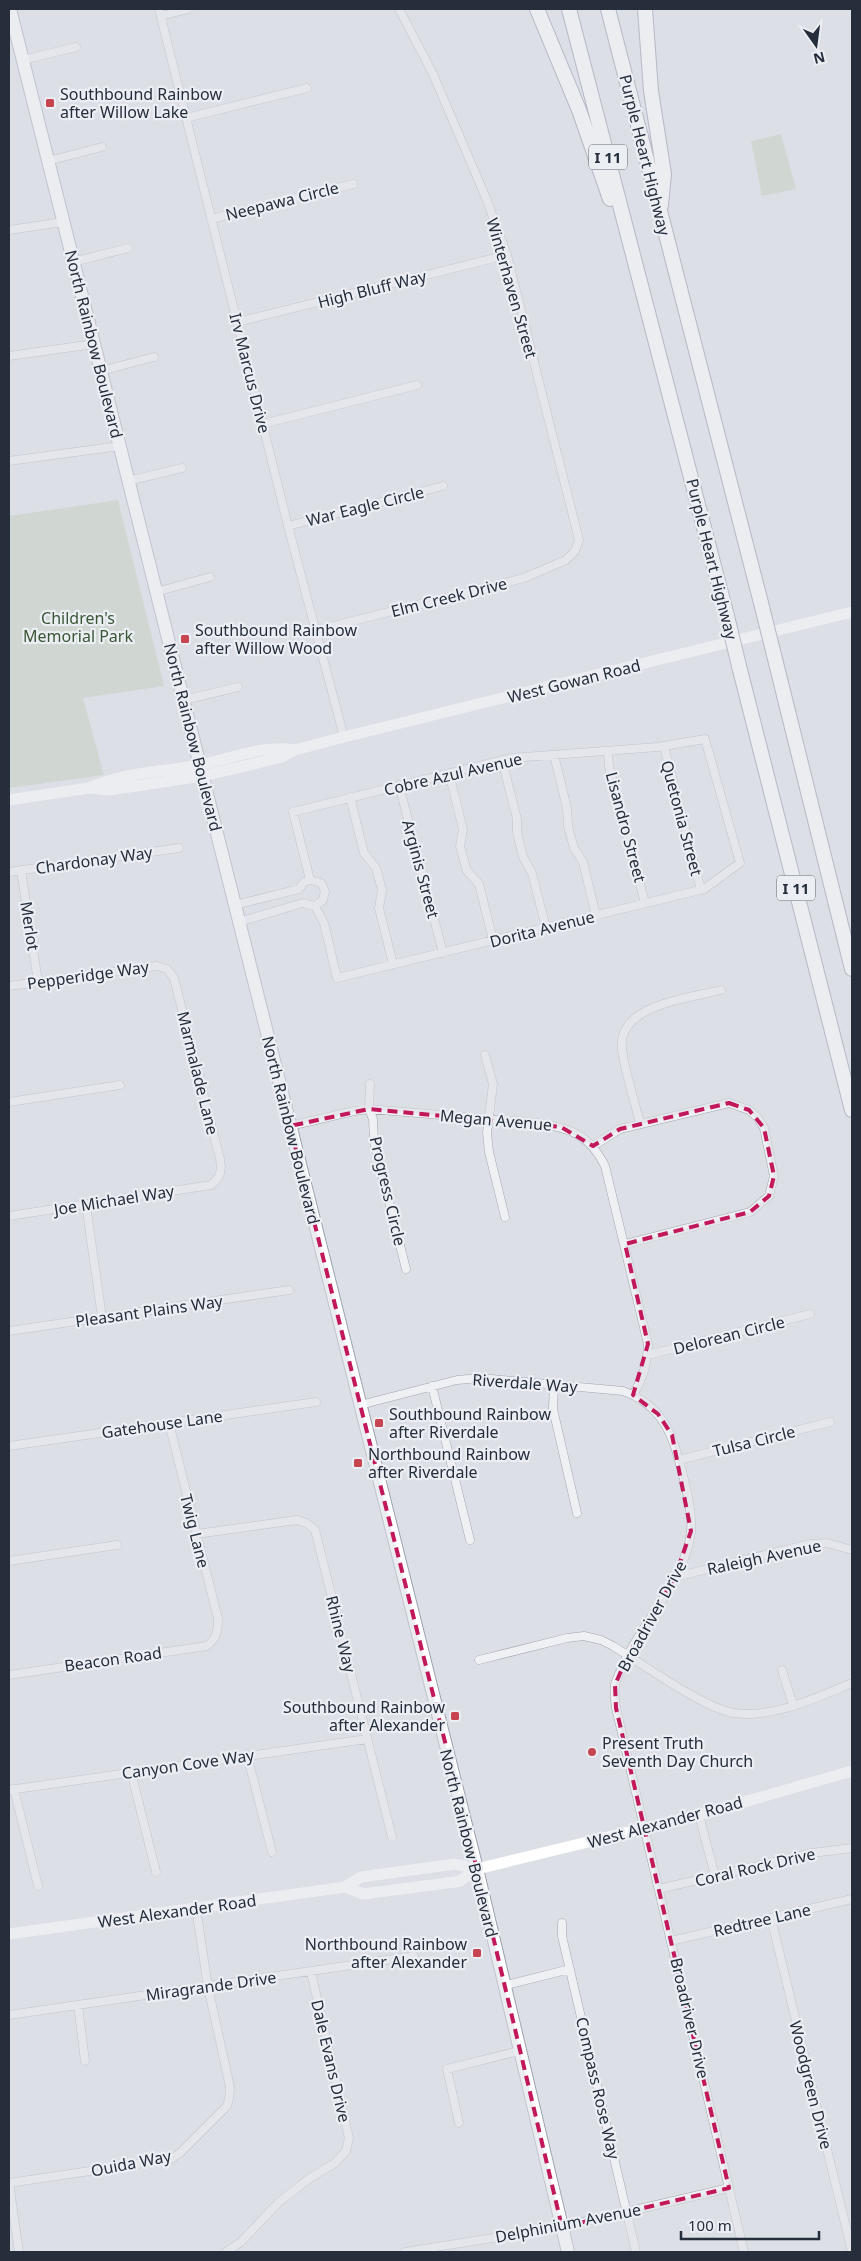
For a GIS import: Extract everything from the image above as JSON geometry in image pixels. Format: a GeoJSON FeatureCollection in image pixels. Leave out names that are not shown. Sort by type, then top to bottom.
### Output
{"type":"FeatureCollection","features":[{"type":"Feature","properties":{"kind":"highway"},"geometry":{"type":"LineString","coordinates":[[536,9],[579,110],[646,306]]}},
{"type":"Feature","properties":{"kind":"highway","name":"Purple Heart Highway"},"geometry":{"type":"LineString","coordinates":[[569,9],[727,616],[852,1110]]}},
{"type":"Feature","properties":{"kind":"highway","name":"Purple Heart Highway"},"geometry":{"type":"LineString","coordinates":[[608,9],[761,603],[852,969]]}},
{"type":"Feature","properties":{"kind":"highway"},"geometry":{"type":"LineString","coordinates":[[645,9],[650,91],[664,174],[660,216]]}},
{"type":"Feature","properties":{"kind":"main road","name":"North Rainbow Boulevard"},"geometry":{"type":"LineString","coordinates":[[10,9],[477,1869],[503,1986],[568,2252]]}},
{"type":"Feature","properties":{"kind":"main road","name":"West Gowan Road"},"geometry":{"type":"LineString","coordinates":[[9,800],[90,788],[109,790],[282,757],[295,750],[344,737],[852,612]]}},
{"type":"Feature","properties":{"kind":"main road","name":"West Alexander Road"},"geometry":{"type":"LineString","coordinates":[[346,1887],[363,1894],[460,1881],[477,1869],[699,1815],[852,1771]]}},
{"type":"Feature","properties":{"kind":"main road","name":"West Alexander Road"},"geometry":{"type":"LineString","coordinates":[[9,1934],[346,1887],[361,1877],[455,1864],[477,1869]]}},
{"type":"Feature","properties":{"kind":"street"},"geometry":{"type":"LineString","coordinates":[[160,12],[188,9]]}},
{"type":"Feature","properties":{"kind":"street","name":"Winterhaven Street"},"geometry":{"type":"LineString","coordinates":[[399,9],[433,74],[486,198],[507,256],[578,540],[575,551]]}},
{"type":"Feature","properties":{"kind":"street","name":"Irv Marcus Drive"},"geometry":{"type":"LineString","coordinates":[[160,12],[262,424],[344,737]]}},
{"type":"Feature","properties":{"kind":"street"},"geometry":{"type":"LineString","coordinates":[[23,60],[76,47]]}},
{"type":"Feature","properties":{"kind":"street"},"geometry":{"type":"LineString","coordinates":[[186,118],[307,88]]}},
{"type":"Feature","properties":{"kind":"street"},"geometry":{"type":"LineString","coordinates":[[48,161],[102,147]]}},
{"type":"Feature","properties":{"kind":"street","name":"Neepawa Circle"},"geometry":{"type":"LineString","coordinates":[[212,219],[353,184]]}},
{"type":"Feature","properties":{"kind":"street"},"geometry":{"type":"LineString","coordinates":[[9,230],[63,222]]}},
{"type":"Feature","properties":{"kind":"street"},"geometry":{"type":"LineString","coordinates":[[73,262],[128,248]]}},
{"type":"Feature","properties":{"kind":"street","name":"High Bluff Way"},"geometry":{"type":"LineString","coordinates":[[237,322],[507,256]]}},
{"type":"Feature","properties":{"kind":"street"},"geometry":{"type":"LineString","coordinates":[[9,356],[94,344]]}},
{"type":"Feature","properties":{"kind":"street"},"geometry":{"type":"LineString","coordinates":[[101,371],[154,357]]}},
{"type":"Feature","properties":{"kind":"street"},"geometry":{"type":"LineString","coordinates":[[262,424],[417,384]]}},
{"type":"Feature","properties":{"kind":"street"},"geometry":{"type":"LineString","coordinates":[[9,461],[120,446]]}},
{"type":"Feature","properties":{"kind":"street"},"geometry":{"type":"LineString","coordinates":[[128,480],[182,468]]}},
{"type":"Feature","properties":{"kind":"street","name":"War Eagle Circle"},"geometry":{"type":"LineString","coordinates":[[288,526],[443,486]]}},
{"type":"Feature","properties":{"kind":"street","name":"Elm Creek Drive"},"geometry":{"type":"LineString","coordinates":[[317,630],[524,578],[566,560],[575,551]]}},
{"type":"Feature","properties":{"kind":"street"},"geometry":{"type":"LineString","coordinates":[[156,592],[210,577]]}},
{"type":"Feature","properties":{"kind":"street"},"geometry":{"type":"LineString","coordinates":[[184,700],[238,687]]}},
{"type":"Feature","properties":{"kind":"street","name":"Cobre Azul Avenue"},"geometry":{"type":"LineString","coordinates":[[310,880],[294,812],[502,760],[664,746],[705,739],[740,863]]}},
{"type":"Feature","properties":{"kind":"street","name":"Quetonia Street"},"geometry":{"type":"LineString","coordinates":[[664,746],[701,890]]}},
{"type":"Feature","properties":{"kind":"street","name":"Lisandro Street"},"geometry":{"type":"LineString","coordinates":[[608,750],[609,766],[618,805],[646,904]]}},
{"type":"Feature","properties":{"kind":"street"},"geometry":{"type":"LineString","coordinates":[[554,755],[567,808],[568,826],[574,848],[583,862],[596,916]]}},
{"type":"Feature","properties":{"kind":"street"},"geometry":{"type":"LineString","coordinates":[[502,760],[517,820],[517,832],[523,858],[532,873],[546,928]]}},
{"type":"Feature","properties":{"kind":"street"},"geometry":{"type":"LineString","coordinates":[[450,773],[463,829],[460,846],[467,871],[479,884],[493,940]]}},
{"type":"Feature","properties":{"kind":"street","name":"Arginis Street"},"geometry":{"type":"LineString","coordinates":[[399,785],[443,953]]}},
{"type":"Feature","properties":{"kind":"street"},"geometry":{"type":"LineString","coordinates":[[350,797],[364,854],[376,868],[382,890],[380,908],[393,964]]}},
{"type":"Feature","properties":{"kind":"street","name":"Chardonay Way"},"geometry":{"type":"LineString","coordinates":[[9,872],[178,848]]}},
{"type":"Feature","properties":{"kind":"street","name":"Dorita Avenue"},"geometry":{"type":"LineString","coordinates":[[315,906],[324,923],[337,978],[701,890],[740,863]]}},
{"type":"Feature","properties":{"kind":"street","name":"Merlot"},"geometry":{"type":"LineString","coordinates":[[22,870],[38,982]]}},
{"type":"Feature","properties":{"kind":"street"},"geometry":{"type":"LineString","coordinates":[[235,905],[299,889],[304,882],[310,880],[318,881],[325,891],[323,900],[315,906],[303,903],[239,922]]}},
{"type":"Feature","properties":{"kind":"street","name":"Pepperidge Way"},"geometry":{"type":"LineString","coordinates":[[9,986],[157,966],[167,969]]}},
{"type":"Feature","properties":{"kind":"street","name":"Marmalade Lane"},"geometry":{"type":"LineString","coordinates":[[167,969],[174,978],[220,1159],[222,1171],[218,1179]]}},
{"type":"Feature","properties":{"kind":"street"},"geometry":{"type":"LineString","coordinates":[[640,1123],[622,1048],[626,1029],[641,1012],[721,990]]}},
{"type":"Feature","properties":{"kind":"street"},"geometry":{"type":"LineString","coordinates":[[485,1055],[492,1084],[489,1152],[505,1217]]}},
{"type":"Feature","properties":{"kind":"street","name":"Progress Circle"},"geometry":{"type":"LineString","coordinates":[[370,1084],[369,1109],[373,1119],[374,1142],[406,1269]]}},
{"type":"Feature","properties":{"kind":"street"},"geometry":{"type":"LineString","coordinates":[[9,1102],[120,1085]]}},
{"type":"Feature","properties":{"kind":"street"},"geometry":{"type":"LineString","coordinates":[[625,1244],[750,1212],[769,1196],[774,1176],[764,1128],[758,1118],[749,1110],[729,1103],[620,1129],[593,1146],[605,1166],[648,1344],[648,1355],[640,1384],[633,1395]]}},
{"type":"Feature","properties":{"kind":"street","name":"Megan Avenue"},"geometry":{"type":"LineString","coordinates":[[290,1126],[369,1109],[561,1127],[572,1130],[593,1146]]}},
{"type":"Feature","properties":{"kind":"street","name":"Joe Michael Way"},"geometry":{"type":"LineString","coordinates":[[9,1216],[211,1185],[218,1179]]}},
{"type":"Feature","properties":{"kind":"street"},"geometry":{"type":"LineString","coordinates":[[86,1205],[102,1317]]}},
{"type":"Feature","properties":{"kind":"street","name":"Pleasant Plains Way"},"geometry":{"type":"LineString","coordinates":[[9,1331],[288,1290]]}},
{"type":"Feature","properties":{"kind":"street","name":"Delorean Circle"},"geometry":{"type":"LineString","coordinates":[[648,1355],[810,1314]]}},
{"type":"Feature","properties":{"kind":"street","name":"Riverdale Way"},"geometry":{"type":"LineString","coordinates":[[360,1405],[457,1380],[481,1378],[623,1391],[633,1395]]}},
{"type":"Feature","properties":{"kind":"street"},"geometry":{"type":"LineString","coordinates":[[554,1384],[553,1409],[578,1513]]}},
{"type":"Feature","properties":{"kind":"street"},"geometry":{"type":"LineString","coordinates":[[432,1386],[470,1540]]}},
{"type":"Feature","properties":{"kind":"street","name":"Broadriver Drive"},"geometry":{"type":"LineString","coordinates":[[633,1395],[658,1414],[672,1435],[687,1495],[691,1531],[685,1558],[628,1655],[615,1685],[616,1708],[744,2252]]}},
{"type":"Feature","properties":{"kind":"street","name":"Gatehouse Lane"},"geometry":{"type":"LineString","coordinates":[[9,1446],[316,1402]]}},
{"type":"Feature","properties":{"kind":"street","name":"Tulsa Circle"},"geometry":{"type":"LineString","coordinates":[[679,1460],[830,1422]]}},
{"type":"Feature","properties":{"kind":"street","name":"Twig Lane"},"geometry":{"type":"LineString","coordinates":[[169,1423],[218,1619],[218,1630],[215,1639]]}},
{"type":"Feature","properties":{"kind":"street","name":"Rhine Way"},"geometry":{"type":"LineString","coordinates":[[196,1534],[297,1520],[306,1523],[315,1530],[392,1837]]}},
{"type":"Feature","properties":{"kind":"street","name":"Raleigh Avenue"},"geometry":{"type":"LineString","coordinates":[[675,1577],[810,1544],[827,1543],[852,1550]]}},
{"type":"Feature","properties":{"kind":"street"},"geometry":{"type":"LineString","coordinates":[[9,1562],[117,1545]]}},
{"type":"Feature","properties":{"kind":"street"},"geometry":{"type":"LineString","coordinates":[[479,1660],[567,1638],[584,1636],[601,1640],[704,1701],[732,1713],[752,1714],[793,1705],[809,1701],[852,1683]]}},
{"type":"Feature","properties":{"kind":"street","name":"Beacon Road"},"geometry":{"type":"LineString","coordinates":[[9,1674],[207,1646],[215,1639]]}},
{"type":"Feature","properties":{"kind":"street"},"geometry":{"type":"LineString","coordinates":[[782,1670],[793,1705]]}},
{"type":"Feature","properties":{"kind":"street","name":"Canyon Cove Way"},"geometry":{"type":"LineString","coordinates":[[12,1789],[367,1739]]}},
{"type":"Feature","properties":{"kind":"street"},"geometry":{"type":"LineString","coordinates":[[247,1755],[272,1852]]}},
{"type":"Feature","properties":{"kind":"street"},"geometry":{"type":"LineString","coordinates":[[131,1772],[156,1872]]}},
{"type":"Feature","properties":{"kind":"street"},"geometry":{"type":"LineString","coordinates":[[12,1789],[38,1886]]}},
{"type":"Feature","properties":{"kind":"street"},"geometry":{"type":"LineString","coordinates":[[699,1815],[715,1876]]}},
{"type":"Feature","properties":{"kind":"street","name":"Coral Rock Drive"},"geometry":{"type":"LineString","coordinates":[[659,1889],[812,1852],[852,1848]]}},
{"type":"Feature","properties":{"kind":"street","name":"Redtree Lane"},"geometry":{"type":"LineString","coordinates":[[671,1941],[852,1899]]}},
{"type":"Feature","properties":{"kind":"street"},"geometry":{"type":"LineString","coordinates":[[196,1908],[208,1987]]}},
{"type":"Feature","properties":{"kind":"street","name":"Woodgreen Drive"},"geometry":{"type":"LineString","coordinates":[[771,1918],[852,2252]]}},
{"type":"Feature","properties":{"kind":"street","name":"Compass Rose Way"},"geometry":{"type":"LineString","coordinates":[[562,1923],[562,1936],[636,2252]]}},
{"type":"Feature","properties":{"kind":"street","name":"Miragrande Drive"},"geometry":{"type":"LineString","coordinates":[[9,2015],[414,1956]]}},
{"type":"Feature","properties":{"kind":"street"},"geometry":{"type":"LineString","coordinates":[[503,1986],[570,1969]]}},
{"type":"Feature","properties":{"kind":"street","name":"Dale Evans Drive"},"geometry":{"type":"LineString","coordinates":[[226,2252],[241,2242],[279,2202],[310,2178],[335,2163],[346,2151],[349,2138],[311,1972]]}},
{"type":"Feature","properties":{"kind":"street","name":"Ouida Way"},"geometry":{"type":"LineString","coordinates":[[9,2183],[171,2159],[180,2154],[226,2106],[229,2099],[230,2087],[208,1987]]}},
{"type":"Feature","properties":{"kind":"street"},"geometry":{"type":"LineString","coordinates":[[78,2005],[85,2061]]}},
{"type":"Feature","properties":{"kind":"street"},"geometry":{"type":"LineString","coordinates":[[459,2123],[447,2069],[519,2051]]}},
{"type":"Feature","properties":{"kind":"street"},"geometry":{"type":"LineString","coordinates":[[9,2183],[19,2252]]}},
{"type":"Feature","properties":{"kind":"street","name":"Delphinium Avenue"},"geometry":{"type":"LineString","coordinates":[[405,2252],[562,2227],[729,2188]]}},
{"type":"Feature","properties":{"kind":"highlighted area"},"geometry":{"type":"Polygon","coordinates":[[[729,1103],[749,1110],[764,1128],[774,1176],[769,1196],[750,1212],[625,1244],[648,1344],[633,1395],[658,1414],[672,1435],[691,1531],[675,1577],[628,1655],[615,1685],[616,1708],[729,2188],[562,2227],[477,1869],[290,1126],[369,1109],[561,1127],[593,1146],[620,1129],[716,1105],[729,1103]]]}},
{"type":"Feature","properties":{"kind":"green space"},"geometry":{"type":"Polygon","coordinates":[[[781,134],[796,189],[762,196],[751,141],[781,134]]]}},
{"type":"Feature","properties":{"kind":"green space","name":"Children's Memorial Park"},"geometry":{"type":"Polygon","coordinates":[[[118,500],[164,686],[83,698],[104,775],[9,788],[9,516],[118,500]]]}},
{"type":"Feature","properties":{"kind":"place","name":"Southbound Rainbow after Willow Lake"},"geometry":{"type":"Point","coordinates":[50,103]}},
{"type":"Feature","properties":{"kind":"place","name":"Southbound Rainbow after Willow Wood"},"geometry":{"type":"Point","coordinates":[185,639]}},
{"type":"Feature","properties":{"kind":"place","name":"Southbound Rainbow after Riverdale"},"geometry":{"type":"Point","coordinates":[379,1423]}},
{"type":"Feature","properties":{"kind":"place","name":"Northbound Rainbow after Riverdale"},"geometry":{"type":"Point","coordinates":[358,1463]}},
{"type":"Feature","properties":{"kind":"place","name":"Southbound Rainbow after Alexander"},"geometry":{"type":"Point","coordinates":[455,1716]}},
{"type":"Feature","properties":{"kind":"place","name":"Present Truth Seventh Day Church"},"geometry":{"type":"Point","coordinates":[592,1752]}},
{"type":"Feature","properties":{"kind":"place","name":"Northbound Rainbow after Alexander"},"geometry":{"type":"Point","coordinates":[477,1953]}}]}
